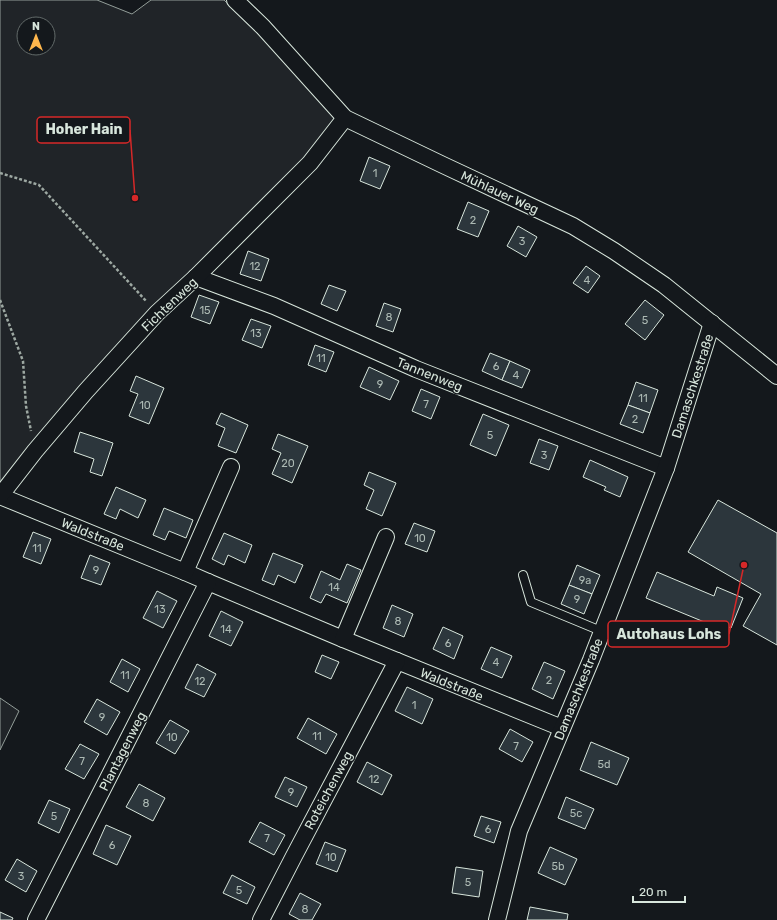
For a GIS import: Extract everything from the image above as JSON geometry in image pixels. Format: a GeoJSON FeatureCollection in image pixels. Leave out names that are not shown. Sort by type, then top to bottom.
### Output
{"type":"FeatureCollection","features":[{"type":"Feature","properties":{"kind":"street","name":"Mühlauer Weg"},"geometry":{"type":"LineString","coordinates":[[235,0],[264,27],[345,118],[573,226],[614,251],[664,285],[777,376]]}},
{"type":"Feature","properties":{"kind":"street","name":"Fichtenweg"},"geometry":{"type":"LineString","coordinates":[[0,496],[35,451],[86,391],[157,313],[196,277],[310,163],[345,118]]}},
{"type":"Feature","properties":{"kind":"street","name":"Tannenweg"},"geometry":{"type":"LineString","coordinates":[[196,277],[274,306],[416,369],[666,468]]}},
{"type":"Feature","properties":{"kind":"street","name":"Damaschkestraße"},"geometry":{"type":"LineString","coordinates":[[496,920],[519,831],[590,660],[666,468],[712,323]]}},
{"type":"Feature","properties":{"kind":"street"},"geometry":{"type":"LineString","coordinates":[[185,572],[231,467]]}},
{"type":"Feature","properties":{"kind":"street","name":"Waldstraße"},"geometry":{"type":"LineString","coordinates":[[0,496],[185,572],[343,640],[562,728]]}},
{"type":"Feature","properties":{"kind":"street"},"geometry":{"type":"LineString","coordinates":[[343,640],[386,537]]}},
{"type":"Feature","properties":{"kind":"street","name":"Plantagenweg"},"geometry":{"type":"LineString","coordinates":[[36,920],[208,582]]}},
{"type":"Feature","properties":{"kind":"street","name":"Roteichenweg"},"geometry":{"type":"LineString","coordinates":[[261,920],[397,662]]}},
{"type":"Feature","properties":{"kind":"lane"},"geometry":{"type":"LineString","coordinates":[[523,575],[531,602],[601,631]]}},
{"type":"Feature","properties":{"kind":"path"},"geometry":{"type":"LineString","coordinates":[[0,173],[39,185],[157,313]]}},
{"type":"Feature","properties":{"kind":"path"},"geometry":{"type":"LineString","coordinates":[[0,300],[23,361],[26,406],[35,451]]}},
{"type":"Feature","properties":{"kind":"shaded area"},"geometry":{"type":"Polygon","coordinates":[[[0,0],[97,0],[132,14],[151,0],[224,0],[345,118],[0,496],[0,0]]]}},
{"type":"Feature","properties":{"kind":"shaded area"},"geometry":{"type":"Polygon","coordinates":[[[0,698],[19,711],[0,750],[0,698]]]}},
{"type":"Feature","properties":{"kind":"building"},"geometry":{"type":"Polygon","coordinates":[[[369,157],[390,166],[380,189],[360,181],[369,157]]]}},
{"type":"Feature","properties":{"kind":"building"},"geometry":{"type":"Polygon","coordinates":[[[468,202],[489,211],[478,237],[457,229],[468,202]]]}},
{"type":"Feature","properties":{"kind":"building"},"geometry":{"type":"Polygon","coordinates":[[[518,226],[537,237],[526,257],[507,246],[518,226]]]}},
{"type":"Feature","properties":{"kind":"building"},"geometry":{"type":"Polygon","coordinates":[[[248,251],[269,259],[261,281],[240,274],[248,251]]]}},
{"type":"Feature","properties":{"kind":"building"},"geometry":{"type":"Polygon","coordinates":[[[586,266],[600,276],[588,293],[573,283],[586,266]]]}},
{"type":"Feature","properties":{"kind":"building"},"geometry":{"type":"Polygon","coordinates":[[[329,285],[346,291],[337,311],[321,304],[329,285]]]}},
{"type":"Feature","properties":{"kind":"building"},"geometry":{"type":"Polygon","coordinates":[[[199,295],[219,302],[210,324],[191,317],[199,295]]]}},
{"type":"Feature","properties":{"kind":"building"},"geometry":{"type":"Polygon","coordinates":[[[645,300],[664,315],[645,340],[625,324],[645,300]]]}},
{"type":"Feature","properties":{"kind":"building"},"geometry":{"type":"Polygon","coordinates":[[[384,303],[401,309],[393,332],[376,326],[384,303]]]}},
{"type":"Feature","properties":{"kind":"building"},"geometry":{"type":"Polygon","coordinates":[[[251,319],[271,326],[262,348],[242,340],[251,319]]]}},
{"type":"Feature","properties":{"kind":"building"},"geometry":{"type":"Polygon","coordinates":[[[315,345],[334,352],[326,372],[308,365],[315,345]]]}},
{"type":"Feature","properties":{"kind":"building"},"geometry":{"type":"Polygon","coordinates":[[[490,353],[510,361],[502,380],[482,371],[490,353]]]}},
{"type":"Feature","properties":{"kind":"building"},"geometry":{"type":"Polygon","coordinates":[[[510,361],[530,370],[522,388],[502,380],[510,361]]]}},
{"type":"Feature","properties":{"kind":"building"},"geometry":{"type":"Polygon","coordinates":[[[369,367],[399,381],[390,400],[360,387],[369,367]]]}},
{"type":"Feature","properties":{"kind":"building"},"geometry":{"type":"Polygon","coordinates":[[[136,376],[164,388],[149,424],[129,416],[138,394],[130,391],[136,376]]]}},
{"type":"Feature","properties":{"kind":"building"},"geometry":{"type":"Polygon","coordinates":[[[636,382],[658,390],[650,413],[628,405],[636,382]]]}},
{"type":"Feature","properties":{"kind":"building"},"geometry":{"type":"Polygon","coordinates":[[[421,389],[440,397],[431,419],[412,411],[421,389]]]}},
{"type":"Feature","properties":{"kind":"building"},"geometry":{"type":"Polygon","coordinates":[[[628,405],[650,413],[643,433],[620,424],[628,405]]]}},
{"type":"Feature","properties":{"kind":"building"},"geometry":{"type":"Polygon","coordinates":[[[221,413],[248,425],[236,453],[218,446],[225,428],[216,424],[221,413]]]}},
{"type":"Feature","properties":{"kind":"building"},"geometry":{"type":"Polygon","coordinates":[[[483,414],[509,425],[496,456],[470,445],[483,414]]]}},
{"type":"Feature","properties":{"kind":"building"},"geometry":{"type":"Polygon","coordinates":[[[80,432],[113,443],[102,476],[90,472],[94,459],[74,452],[80,432]]]}},
{"type":"Feature","properties":{"kind":"building"},"geometry":{"type":"Polygon","coordinates":[[[278,434],[308,446],[292,483],[272,474],[281,453],[272,449],[278,434]]]}},
{"type":"Feature","properties":{"kind":"building"},"geometry":{"type":"Polygon","coordinates":[[[539,439],[558,446],[549,470],[530,463],[539,439]]]}},
{"type":"Feature","properties":{"kind":"building"},"geometry":{"type":"Polygon","coordinates":[[[590,460],[628,477],[620,497],[604,490],[606,487],[583,477],[590,460]]]}},
{"type":"Feature","properties":{"kind":"building"},"geometry":{"type":"Polygon","coordinates":[[[369,472],[396,483],[382,516],[366,509],[374,490],[364,485],[369,472]]]}},
{"type":"Feature","properties":{"kind":"building"},"geometry":{"type":"Polygon","coordinates":[[[116,487],[146,500],[138,518],[120,509],[116,519],[104,514],[116,487]]]}},
{"type":"Feature","properties":{"kind":"building"},"geometry":{"type":"Polygon","coordinates":[[[718,500],[777,533],[777,645],[743,626],[761,594],[688,552],[718,500]]]}},
{"type":"Feature","properties":{"kind":"building"},"geometry":{"type":"Polygon","coordinates":[[[164,508],[193,520],[186,538],[169,531],[165,540],[153,535],[164,508]]]}},
{"type":"Feature","properties":{"kind":"building"},"geometry":{"type":"Polygon","coordinates":[[[414,523],[435,531],[427,552],[405,544],[414,523]]]}},
{"type":"Feature","properties":{"kind":"building"},"geometry":{"type":"Polygon","coordinates":[[[33,532],[51,539],[41,564],[23,557],[33,532]]]}},
{"type":"Feature","properties":{"kind":"building"},"geometry":{"type":"Polygon","coordinates":[[[224,533],[252,545],[245,563],[228,555],[224,565],[212,559],[224,533]]]}},
{"type":"Feature","properties":{"kind":"building"},"geometry":{"type":"Polygon","coordinates":[[[273,553],[303,565],[295,583],[278,575],[274,585],[262,580],[273,553]]]}},
{"type":"Feature","properties":{"kind":"building"},"geometry":{"type":"Polygon","coordinates":[[[90,555],[110,563],[101,585],[81,578],[90,555]]]}},
{"type":"Feature","properties":{"kind":"building"},"geometry":{"type":"Polygon","coordinates":[[[347,564],[361,570],[347,603],[326,594],[321,603],[310,598],[321,571],[340,580],[347,564]]]}},
{"type":"Feature","properties":{"kind":"building"},"geometry":{"type":"Polygon","coordinates":[[[577,565],[600,575],[592,594],[569,585],[577,565]]]}},
{"type":"Feature","properties":{"kind":"building"},"geometry":{"type":"Polygon","coordinates":[[[657,572],[714,596],[717,587],[743,598],[731,628],[717,622],[714,626],[646,598],[657,572]]]}},
{"type":"Feature","properties":{"kind":"building"},"geometry":{"type":"Polygon","coordinates":[[[569,585],[592,594],[584,614],[561,604],[569,585]]]}},
{"type":"Feature","properties":{"kind":"building"},"geometry":{"type":"Polygon","coordinates":[[[157,591],[177,601],[163,628],[143,618],[157,591]]]}},
{"type":"Feature","properties":{"kind":"building"},"geometry":{"type":"Polygon","coordinates":[[[392,605],[413,614],[404,637],[383,628],[392,605]]]}},
{"type":"Feature","properties":{"kind":"building"},"geometry":{"type":"Polygon","coordinates":[[[221,611],[243,622],[231,646],[209,636],[221,611]]]}},
{"type":"Feature","properties":{"kind":"building"},"geometry":{"type":"Polygon","coordinates":[[[443,627],[463,636],[454,659],[433,649],[443,627]]]}},
{"type":"Feature","properties":{"kind":"building"},"geometry":{"type":"Polygon","coordinates":[[[491,647],[512,656],[502,678],[481,669],[491,647]]]}},
{"type":"Feature","properties":{"kind":"building"},"geometry":{"type":"Polygon","coordinates":[[[322,655],[339,662],[331,679],[315,672],[322,655]]]}},
{"type":"Feature","properties":{"kind":"building"},"geometry":{"type":"Polygon","coordinates":[[[122,659],[140,669],[128,692],[110,682],[122,659]]]}},
{"type":"Feature","properties":{"kind":"building"},"geometry":{"type":"Polygon","coordinates":[[[544,662],[565,671],[553,699],[532,689],[544,662]]]}},
{"type":"Feature","properties":{"kind":"building"},"geometry":{"type":"Polygon","coordinates":[[[197,664],[216,674],[204,697],[185,688],[197,664]]]}},
{"type":"Feature","properties":{"kind":"building"},"geometry":{"type":"Polygon","coordinates":[[[407,687],[433,699],[422,724],[395,711],[407,687]]]}},
{"type":"Feature","properties":{"kind":"building"},"geometry":{"type":"Polygon","coordinates":[[[97,699],[120,712],[107,735],[84,722],[97,699]]]}},
{"type":"Feature","properties":{"kind":"building"},"geometry":{"type":"Polygon","coordinates":[[[308,718],[337,734],[326,754],[297,738],[308,718]]]}},
{"type":"Feature","properties":{"kind":"building"},"geometry":{"type":"Polygon","coordinates":[[[170,720],[189,731],[175,754],[156,743],[170,720]]]}},
{"type":"Feature","properties":{"kind":"building"},"geometry":{"type":"Polygon","coordinates":[[[510,729],[533,742],[522,762],[499,749],[510,729]]]}},
{"type":"Feature","properties":{"kind":"building"},"geometry":{"type":"Polygon","coordinates":[[[591,742],[629,758],[617,785],[580,770],[591,742]]]}},
{"type":"Feature","properties":{"kind":"building"},"geometry":{"type":"Polygon","coordinates":[[[80,744],[99,754],[84,779],[65,769],[80,744]]]}},
{"type":"Feature","properties":{"kind":"building"},"geometry":{"type":"Polygon","coordinates":[[[367,762],[392,775],[382,795],[357,782],[367,762]]]}},
{"type":"Feature","properties":{"kind":"building"},"geometry":{"type":"Polygon","coordinates":[[[285,777],[307,787],[297,807],[275,797],[285,777]]]}},
{"type":"Feature","properties":{"kind":"building"},"geometry":{"type":"Polygon","coordinates":[[[139,784],[165,798],[153,821],[126,807],[139,784]]]}},
{"type":"Feature","properties":{"kind":"building"},"geometry":{"type":"Polygon","coordinates":[[[566,797],[594,809],[585,829],[558,818],[566,797]]]}},
{"type":"Feature","properties":{"kind":"building"},"geometry":{"type":"Polygon","coordinates":[[[49,800],[70,809],[59,833],[38,823],[49,800]]]}},
{"type":"Feature","properties":{"kind":"building"},"geometry":{"type":"Polygon","coordinates":[[[481,816],[501,822],[494,843],[474,836],[481,816]]]}},
{"type":"Feature","properties":{"kind":"building"},"geometry":{"type":"Polygon","coordinates":[[[260,822],[285,835],[274,855],[249,842],[260,822]]]}},
{"type":"Feature","properties":{"kind":"building"},"geometry":{"type":"Polygon","coordinates":[[[106,825],[131,836],[117,865],[93,854],[106,825]]]}},
{"type":"Feature","properties":{"kind":"building"},"geometry":{"type":"Polygon","coordinates":[[[325,842],[346,850],[337,872],[316,864],[325,842]]]}},
{"type":"Feature","properties":{"kind":"building"},"geometry":{"type":"Polygon","coordinates":[[[550,847],[577,859],[565,885],[538,873],[550,847]]]}},
{"type":"Feature","properties":{"kind":"building"},"geometry":{"type":"Polygon","coordinates":[[[17,859],[37,871],[26,892],[5,880],[17,859]]]}},
{"type":"Feature","properties":{"kind":"building"},"geometry":{"type":"Polygon","coordinates":[[[456,867],[483,871],[479,897],[452,893],[456,867]]]}},
{"type":"Feature","properties":{"kind":"building"},"geometry":{"type":"Polygon","coordinates":[[[232,875],[255,887],[247,904],[223,893],[232,875]]]}},
{"type":"Feature","properties":{"kind":"building"},"geometry":{"type":"Polygon","coordinates":[[[300,893],[321,904],[312,920],[300,920],[289,914],[300,893]]]}},
{"type":"Feature","properties":{"kind":"building"},"geometry":{"type":"Polygon","coordinates":[[[530,907],[568,914],[567,920],[527,920],[530,907]]]}},
{"type":"Feature","properties":{"kind":"building"},"geometry":{"type":"Polygon","coordinates":[[[0,912],[13,918],[12,920],[0,920],[0,912]]]}},
{"type":"Feature","properties":{"kind":"place","name":"Hoher Hain"},"geometry":{"type":"Point","coordinates":[135,198]}},
{"type":"Feature","properties":{"kind":"place","name":"Autohaus Lohs"},"geometry":{"type":"Point","coordinates":[744,565]}}]}
